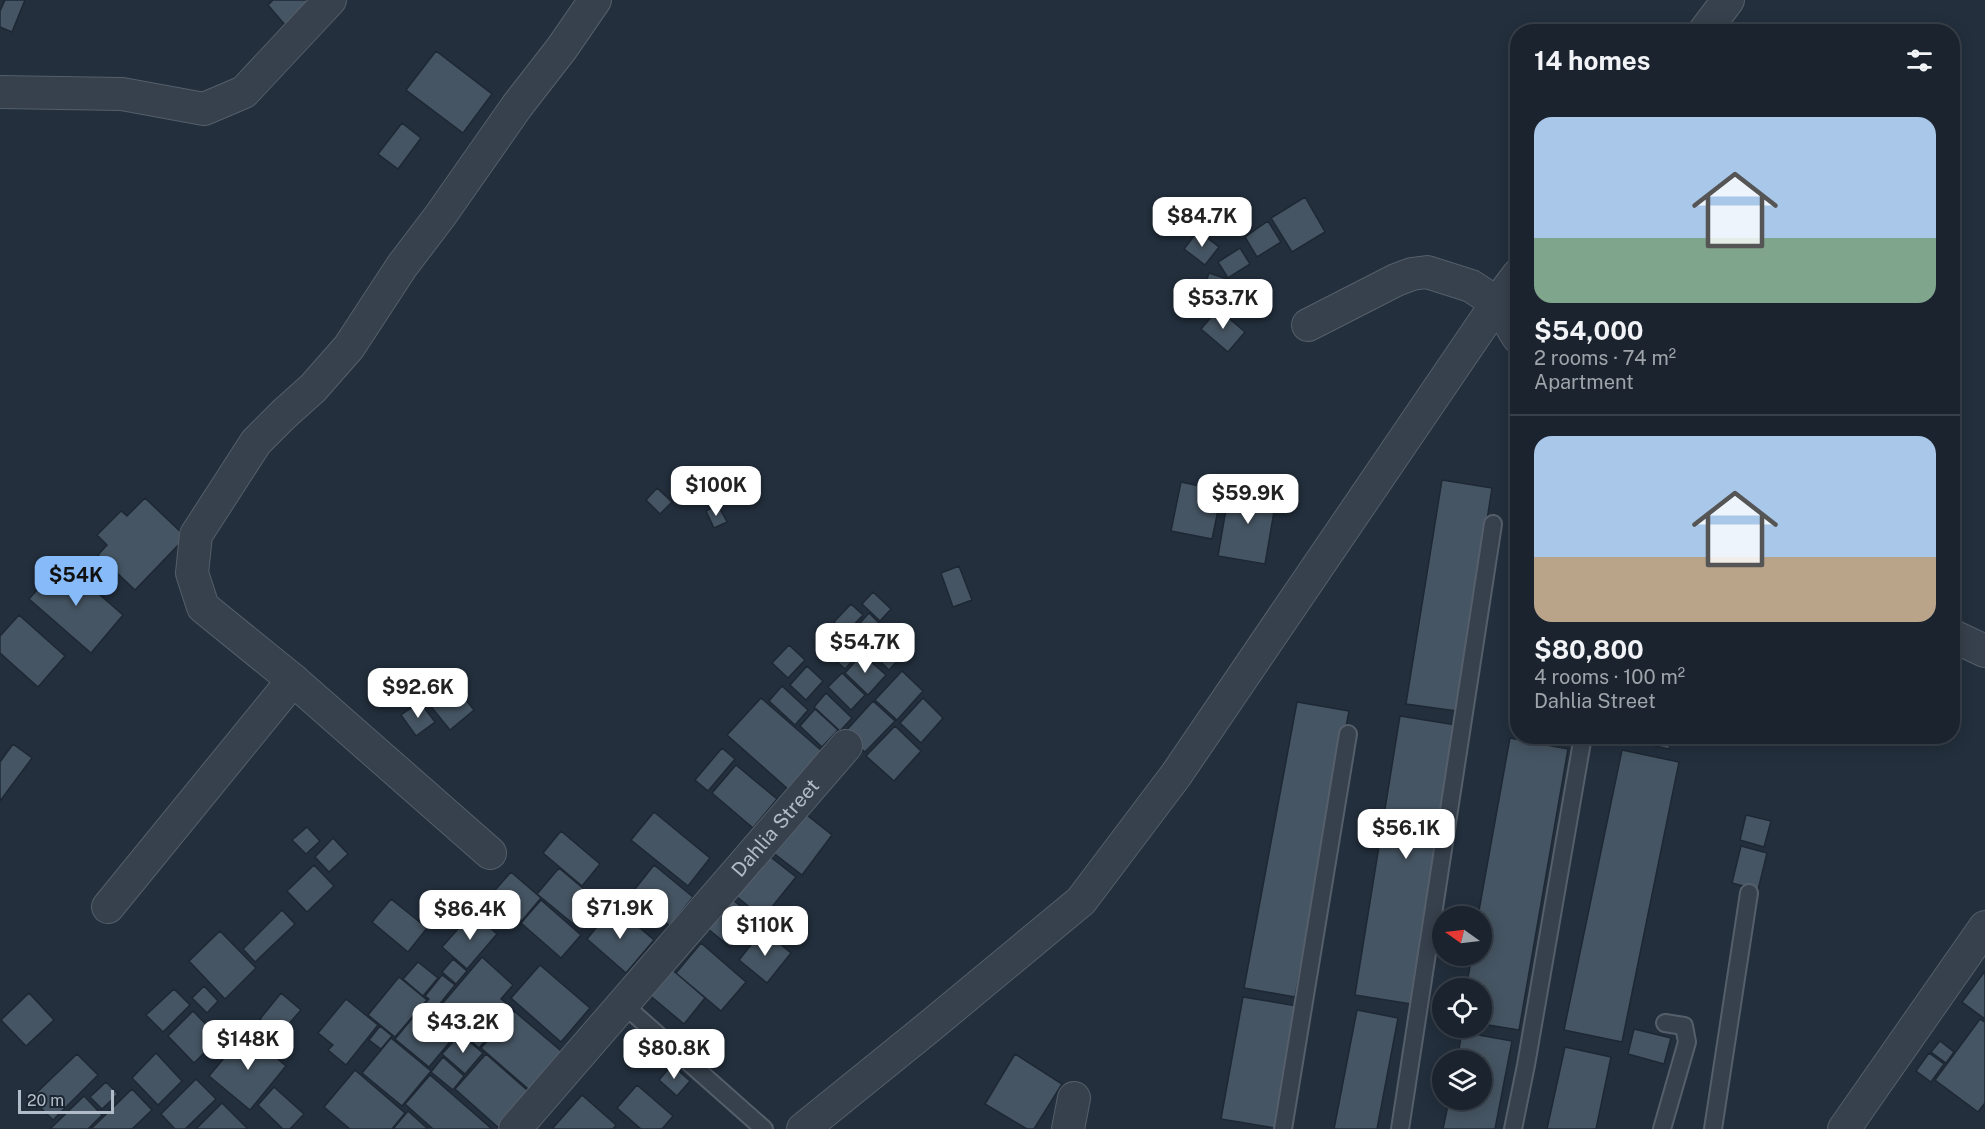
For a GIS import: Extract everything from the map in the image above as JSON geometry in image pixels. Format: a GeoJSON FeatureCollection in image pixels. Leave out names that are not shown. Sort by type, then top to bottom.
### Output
{"type":"FeatureCollection","features":[{"type":"Feature","properties":{"kind":"street"},"geometry":{"type":"LineString","coordinates":[[0,92],[122,94],[204,109],[244,92],[330,0]]}},
{"type":"Feature","properties":{"kind":"street"},"geometry":{"type":"LineString","coordinates":[[490,853],[292,680],[203,607],[192,573],[196,535],[256,442],[314,388],[349,347],[402,266],[595,0]]}},
{"type":"Feature","properties":{"kind":"street"},"geometry":{"type":"LineString","coordinates":[[1710,24],[1728,0]]}},
{"type":"Feature","properties":{"kind":"street"},"geometry":{"type":"LineString","coordinates":[[1308,325],[1412,274],[1427,272],[1471,285],[1497,303],[1510,324]]}},
{"type":"Feature","properties":{"kind":"street"},"geometry":{"type":"LineString","coordinates":[[803,1129],[1080,901],[1176,775],[1510,286]]}},
{"type":"Feature","properties":{"kind":"street"},"geometry":{"type":"LineString","coordinates":[[1960,639],[1985,651]]}},
{"type":"Feature","properties":{"kind":"street"},"geometry":{"type":"LineString","coordinates":[[108,907],[292,680]]}},
{"type":"Feature","properties":{"kind":"street","name":"Dahlia Street"},"geometry":{"type":"LineString","coordinates":[[515,1129],[846,746]]}},
{"type":"Feature","properties":{"kind":"street"},"geometry":{"type":"LineString","coordinates":[[1844,1129],[1985,927]]}},
{"type":"Feature","properties":{"kind":"street"},"geometry":{"type":"LineString","coordinates":[[1068,1129],[1074,1098]]}},
{"type":"Feature","properties":{"kind":"lane"},"geometry":{"type":"LineString","coordinates":[[1401,1129],[1493,524]]}},
{"type":"Feature","properties":{"kind":"lane"},"geometry":{"type":"LineString","coordinates":[[1283,1129],[1348,734]]}},
{"type":"Feature","properties":{"kind":"lane"},"geometry":{"type":"LineString","coordinates":[[1513,1129],[1582,744]]}},
{"type":"Feature","properties":{"kind":"lane"},"geometry":{"type":"LineString","coordinates":[[1713,1129],[1749,893]]}},
{"type":"Feature","properties":{"kind":"lane"},"geometry":{"type":"LineString","coordinates":[[623,1004],[764,1129]]}},
{"type":"Feature","properties":{"kind":"lane"},"geometry":{"type":"LineString","coordinates":[[1662,1129],[1687,1042],[1684,1026],[1665,1023]]}},
{"type":"Feature","properties":{"kind":"building"},"geometry":{"type":"Polygon","coordinates":[[[5,0],[25,0],[12,32],[0,27],[0,11],[5,0]]]}},
{"type":"Feature","properties":{"kind":"building"},"geometry":{"type":"Polygon","coordinates":[[[273,0],[315,0],[285,25],[268,5],[273,0]]]}},
{"type":"Feature","properties":{"kind":"building"},"geometry":{"type":"Polygon","coordinates":[[[436,51],[492,94],[463,133],[406,90],[436,51]]]}},
{"type":"Feature","properties":{"kind":"building"},"geometry":{"type":"Polygon","coordinates":[[[402,123],[421,138],[398,169],[378,154],[402,123]]]}},
{"type":"Feature","properties":{"kind":"building"},"geometry":{"type":"Polygon","coordinates":[[[1305,197],[1325,232],[1292,252],[1271,218],[1305,197]]]}},
{"type":"Feature","properties":{"kind":"building"},"geometry":{"type":"Polygon","coordinates":[[[1268,221],[1281,242],[1257,257],[1245,237],[1268,221]]]}},
{"type":"Feature","properties":{"kind":"building"},"geometry":{"type":"Polygon","coordinates":[[[1198,231],[1219,247],[1205,265],[1184,249],[1198,231]]]}},
{"type":"Feature","properties":{"kind":"building"},"geometry":{"type":"Polygon","coordinates":[[[1240,248],[1250,264],[1228,278],[1218,262],[1240,248]]]}},
{"type":"Feature","properties":{"kind":"building"},"geometry":{"type":"Polygon","coordinates":[[[1209,273],[1233,281],[1227,299],[1203,291],[1209,273]]]}},
{"type":"Feature","properties":{"kind":"building"},"geometry":{"type":"Polygon","coordinates":[[[1218,309],[1245,332],[1228,352],[1201,329],[1218,309]]]}},
{"type":"Feature","properties":{"kind":"building"},"geometry":{"type":"Polygon","coordinates":[[[1442,480],[1492,488],[1457,711],[1406,704],[1442,480]]]}},
{"type":"Feature","properties":{"kind":"building"},"geometry":{"type":"Polygon","coordinates":[[[1181,482],[1222,491],[1212,539],[1171,531],[1181,482]]]}},
{"type":"Feature","properties":{"kind":"building"},"geometry":{"type":"Polygon","coordinates":[[[1230,486],[1277,494],[1265,564],[1218,556],[1230,486]]]}},
{"type":"Feature","properties":{"kind":"building"},"geometry":{"type":"Polygon","coordinates":[[[657,488],[672,502],[660,514],[646,500],[657,488]]]}},
{"type":"Feature","properties":{"kind":"building"},"geometry":{"type":"Polygon","coordinates":[[[145,498],[186,537],[135,590],[98,555],[107,545],[97,535],[121,511],[127,516],[145,498]]]}},
{"type":"Feature","properties":{"kind":"building"},"geometry":{"type":"Polygon","coordinates":[[[718,505],[727,522],[714,528],[706,511],[718,505]]]}},
{"type":"Feature","properties":{"kind":"building"},"geometry":{"type":"Polygon","coordinates":[[[62,562],[123,615],[91,653],[29,599],[62,562]]]}},
{"type":"Feature","properties":{"kind":"building"},"geometry":{"type":"Polygon","coordinates":[[[959,566],[972,600],[953,607],[941,573],[959,566]]]}},
{"type":"Feature","properties":{"kind":"building"},"geometry":{"type":"Polygon","coordinates":[[[873,592],[891,609],[880,621],[862,604],[873,592]]]}},
{"type":"Feature","properties":{"kind":"building"},"geometry":{"type":"Polygon","coordinates":[[[851,604],[863,615],[846,633],[834,622],[851,604]]]}},
{"type":"Feature","properties":{"kind":"building"},"geometry":{"type":"Polygon","coordinates":[[[869,613],[893,637],[875,656],[851,633],[869,613]]]}},
{"type":"Feature","properties":{"kind":"building"},"geometry":{"type":"Polygon","coordinates":[[[19,615],[65,656],[38,687],[0,653],[0,636],[19,615]]]}},
{"type":"Feature","properties":{"kind":"building"},"geometry":{"type":"Polygon","coordinates":[[[846,635],[862,650],[845,669],[829,654],[846,635]]]}},
{"type":"Feature","properties":{"kind":"building"},"geometry":{"type":"Polygon","coordinates":[[[897,637],[909,648],[889,670],[877,658],[897,637]]]}},
{"type":"Feature","properties":{"kind":"building"},"geometry":{"type":"Polygon","coordinates":[[[789,645],[805,660],[788,678],[772,663],[789,645]]]}},
{"type":"Feature","properties":{"kind":"building"},"geometry":{"type":"Polygon","coordinates":[[[862,654],[886,675],[868,695],[845,673],[862,654]]]}},
{"type":"Feature","properties":{"kind":"building"},"geometry":{"type":"Polygon","coordinates":[[[807,666],[823,681],[806,700],[790,685],[807,666]]]}},
{"type":"Feature","properties":{"kind":"building"},"geometry":{"type":"Polygon","coordinates":[[[441,669],[474,710],[450,730],[416,688],[441,669]]]}},
{"type":"Feature","properties":{"kind":"building"},"geometry":{"type":"Polygon","coordinates":[[[902,671],[923,691],[897,720],[875,700],[902,671]]]}},
{"type":"Feature","properties":{"kind":"building"},"geometry":{"type":"Polygon","coordinates":[[[842,673],[865,695],[851,710],[828,687],[842,673]]]}},
{"type":"Feature","properties":{"kind":"building"},"geometry":{"type":"Polygon","coordinates":[[[782,686],[808,710],[795,725],[769,701],[782,686]]]}},
{"type":"Feature","properties":{"kind":"building"},"geometry":{"type":"Polygon","coordinates":[[[826,693],[852,718],[840,731],[814,707],[826,693]]]}},
{"type":"Feature","properties":{"kind":"building"},"geometry":{"type":"Polygon","coordinates":[[[761,698],[823,752],[789,790],[727,735],[761,698]]]}},
{"type":"Feature","properties":{"kind":"building"},"geometry":{"type":"Polygon","coordinates":[[[923,698],[943,718],[921,743],[900,723],[923,698]]]}},
{"type":"Feature","properties":{"kind":"building"},"geometry":{"type":"Polygon","coordinates":[[[873,701],[895,721],[865,752],[844,733],[873,701]]]}},
{"type":"Feature","properties":{"kind":"building"},"geometry":{"type":"Polygon","coordinates":[[[420,702],[435,722],[416,736],[401,715],[420,702]]]}},
{"type":"Feature","properties":{"kind":"building"},"geometry":{"type":"Polygon","coordinates":[[[1297,702],[1349,711],[1295,997],[1244,988],[1297,702]]]}},
{"type":"Feature","properties":{"kind":"building"},"geometry":{"type":"Polygon","coordinates":[[[815,709],[838,730],[822,747],[800,726],[815,709]]]}},
{"type":"Feature","properties":{"kind":"building"},"geometry":{"type":"Polygon","coordinates":[[[1400,716],[1456,725],[1411,1004],[1355,995],[1400,716]]]}},
{"type":"Feature","properties":{"kind":"building"},"geometry":{"type":"Polygon","coordinates":[[[895,726],[921,751],[894,781],[866,756],[895,726]]]}},
{"type":"Feature","properties":{"kind":"building"},"geometry":{"type":"Polygon","coordinates":[[[1510,738],[1510,744],[1542,744],[1568,749],[1519,1030],[1492,1026],[1492,978],[1468,978],[1470,966],[1492,966],[1492,906],[1480,906],[1510,738]]]}},
{"type":"Feature","properties":{"kind":"building"},"geometry":{"type":"Polygon","coordinates":[[[13,744],[32,758],[0,801],[0,762],[13,744]]]}},
{"type":"Feature","properties":{"kind":"building"},"geometry":{"type":"Polygon","coordinates":[[[1646,744],[1670,744],[1669,749],[1646,744]]]}},
{"type":"Feature","properties":{"kind":"building"},"geometry":{"type":"Polygon","coordinates":[[[722,748],[735,759],[708,791],[695,780],[722,748]]]}},
{"type":"Feature","properties":{"kind":"building"},"geometry":{"type":"Polygon","coordinates":[[[1622,750],[1679,762],[1622,1042],[1564,1030],[1622,750]]]}},
{"type":"Feature","properties":{"kind":"building"},"geometry":{"type":"Polygon","coordinates":[[[736,765],[777,799],[753,828],[712,793],[736,765]]]}},
{"type":"Feature","properties":{"kind":"building"},"geometry":{"type":"Polygon","coordinates":[[[798,808],[832,835],[802,875],[767,848],[798,808]]]}},
{"type":"Feature","properties":{"kind":"building"},"geometry":{"type":"Polygon","coordinates":[[[654,812],[710,858],[688,886],[631,840],[654,812]]]}},
{"type":"Feature","properties":{"kind":"building"},"geometry":{"type":"Polygon","coordinates":[[[1746,815],[1771,821],[1764,847],[1740,840],[1746,815]]]}},
{"type":"Feature","properties":{"kind":"building"},"geometry":{"type":"Polygon","coordinates":[[[307,827],[320,841],[306,854],[292,840],[307,827]]]}},
{"type":"Feature","properties":{"kind":"building"},"geometry":{"type":"Polygon","coordinates":[[[561,831],[600,864],[582,886],[543,853],[561,831]]]}},
{"type":"Feature","properties":{"kind":"building"},"geometry":{"type":"Polygon","coordinates":[[[333,838],[348,854],[329,872],[315,857],[333,838]]]}},
{"type":"Feature","properties":{"kind":"building"},"geometry":{"type":"Polygon","coordinates":[[[1741,846],[1767,853],[1758,890],[1732,883],[1741,846]]]}},
{"type":"Feature","properties":{"kind":"building"},"geometry":{"type":"Polygon","coordinates":[[[768,855],[796,877],[763,918],[736,896],[768,855]]]}},
{"type":"Feature","properties":{"kind":"building"},"geometry":{"type":"Polygon","coordinates":[[[314,865],[334,886],[307,912],[287,891],[314,865]]]}},
{"type":"Feature","properties":{"kind":"building"},"geometry":{"type":"Polygon","coordinates":[[[654,865],[693,897],[670,926],[631,894],[654,865]]]}},
{"type":"Feature","properties":{"kind":"building"},"geometry":{"type":"Polygon","coordinates":[[[559,868],[598,901],[577,927],[537,894],[559,868]]]}},
{"type":"Feature","properties":{"kind":"building"},"geometry":{"type":"Polygon","coordinates":[[[511,872],[541,898],[519,924],[489,897],[511,872]]]}},
{"type":"Feature","properties":{"kind":"building"},"geometry":{"type":"Polygon","coordinates":[[[731,898],[754,918],[730,947],[707,928],[731,898]]]}},
{"type":"Feature","properties":{"kind":"building"},"geometry":{"type":"Polygon","coordinates":[[[391,899],[427,928],[408,952],[372,922],[391,899]]]}},
{"type":"Feature","properties":{"kind":"building"},"geometry":{"type":"Polygon","coordinates":[[[541,900],[581,935],[561,958],[521,923],[541,900]]]}},
{"type":"Feature","properties":{"kind":"building"},"geometry":{"type":"Polygon","coordinates":[[[614,906],[654,940],[626,973],[587,939],[614,906]]]}},
{"type":"Feature","properties":{"kind":"building"},"geometry":{"type":"Polygon","coordinates":[[[282,910],[295,924],[255,962],[243,949],[282,910]]]}},
{"type":"Feature","properties":{"kind":"building"},"geometry":{"type":"Polygon","coordinates":[[[473,912],[497,934],[467,969],[442,947],[473,912]]]}},
{"type":"Feature","properties":{"kind":"building"},"geometry":{"type":"Polygon","coordinates":[[[763,930],[791,953],[767,983],[739,960],[763,930]]]}},
{"type":"Feature","properties":{"kind":"building"},"geometry":{"type":"Polygon","coordinates":[[[220,931],[256,968],[225,999],[189,961],[220,931]]]}},
{"type":"Feature","properties":{"kind":"building"},"geometry":{"type":"Polygon","coordinates":[[[701,943],[746,982],[721,1011],[676,973],[701,943]]]}},
{"type":"Feature","properties":{"kind":"building"},"geometry":{"type":"Polygon","coordinates":[[[482,957],[513,985],[501,999],[513,1009],[479,1048],[437,1010],[482,957]]]}},
{"type":"Feature","properties":{"kind":"building"},"geometry":{"type":"Polygon","coordinates":[[[453,959],[467,971],[456,984],[442,972],[453,959]]]}},
{"type":"Feature","properties":{"kind":"building"},"geometry":{"type":"Polygon","coordinates":[[[418,962],[438,978],[423,996],[403,979],[418,962]]]}},
{"type":"Feature","properties":{"kind":"building"},"geometry":{"type":"Polygon","coordinates":[[[540,965],[590,1008],[561,1042],[511,998],[540,965]]]}},
{"type":"Feature","properties":{"kind":"building"},"geometry":{"type":"Polygon","coordinates":[[[669,967],[705,998],[684,1024],[647,993],[669,967]]]}},
{"type":"Feature","properties":{"kind":"building"},"geometry":{"type":"Polygon","coordinates":[[[1985,971],[1985,1019],[1962,1002],[1985,971]]]}},
{"type":"Feature","properties":{"kind":"building"},"geometry":{"type":"Polygon","coordinates":[[[442,975],[455,985],[434,1011],[425,1003],[429,999],[425,996],[442,975]]]}},
{"type":"Feature","properties":{"kind":"building"},"geometry":{"type":"Polygon","coordinates":[[[399,977],[427,1000],[395,1037],[368,1015],[399,977]]]}},
{"type":"Feature","properties":{"kind":"building"},"geometry":{"type":"Polygon","coordinates":[[[204,986],[218,1001],[207,1013],[192,998],[204,986]]]}},
{"type":"Feature","properties":{"kind":"building"},"geometry":{"type":"Polygon","coordinates":[[[174,989],[190,1005],[163,1032],[146,1015],[174,989]]]}},
{"type":"Feature","properties":{"kind":"building"},"geometry":{"type":"Polygon","coordinates":[[[29,993],[54,1020],[26,1046],[1,1020],[29,993]]]}},
{"type":"Feature","properties":{"kind":"building"},"geometry":{"type":"Polygon","coordinates":[[[281,993],[301,1010],[279,1035],[260,1019],[281,993]]]}},
{"type":"Feature","properties":{"kind":"building"},"geometry":{"type":"Polygon","coordinates":[[[1243,997],[1297,1006],[1275,1128],[1221,1119],[1243,997]]]}},
{"type":"Feature","properties":{"kind":"building"},"geometry":{"type":"Polygon","coordinates":[[[346,999],[378,1025],[346,1065],[328,1050],[333,1045],[318,1033],[346,999]]]}},
{"type":"Feature","properties":{"kind":"building"},"geometry":{"type":"Polygon","coordinates":[[[424,1004],[458,1032],[429,1067],[395,1039],[424,1004]]]}},
{"type":"Feature","properties":{"kind":"building"},"geometry":{"type":"Polygon","coordinates":[[[1357,1010],[1398,1018],[1377,1129],[1334,1129],[1357,1010]]]}},
{"type":"Feature","properties":{"kind":"building"},"geometry":{"type":"Polygon","coordinates":[[[193,1011],[219,1038],[194,1063],[168,1036],[193,1011]]]}},
{"type":"Feature","properties":{"kind":"building"},"geometry":{"type":"Polygon","coordinates":[[[514,1011],[567,1056],[534,1094],[481,1048],[514,1011]]]}},
{"type":"Feature","properties":{"kind":"building"},"geometry":{"type":"Polygon","coordinates":[[[1980,1019],[1985,1022],[1985,1103],[1978,1112],[1935,1080],[1980,1019]]]}},
{"type":"Feature","properties":{"kind":"building"},"geometry":{"type":"Polygon","coordinates":[[[380,1026],[392,1036],[381,1049],[369,1040],[380,1026]]]}},
{"type":"Feature","properties":{"kind":"building"},"geometry":{"type":"Polygon","coordinates":[[[1634,1029],[1671,1038],[1664,1064],[1628,1054],[1634,1029]]]}},
{"type":"Feature","properties":{"kind":"building"},"geometry":{"type":"Polygon","coordinates":[[[246,1032],[286,1066],[250,1110],[209,1076],[246,1032]]]}},
{"type":"Feature","properties":{"kind":"building"},"geometry":{"type":"Polygon","coordinates":[[[460,1034],[483,1053],[465,1074],[442,1054],[460,1034]]]}},
{"type":"Feature","properties":{"kind":"building"},"geometry":{"type":"Polygon","coordinates":[[[1492,1037],[1512,1041],[1495,1129],[1443,1129],[1447,1110],[1492,1110],[1492,1050],[1459,1050],[1461,1038],[1492,1037]]]}},
{"type":"Feature","properties":{"kind":"building"},"geometry":{"type":"Polygon","coordinates":[[[391,1038],[431,1071],[402,1106],[362,1073],[391,1038]]]}},
{"type":"Feature","properties":{"kind":"building"},"geometry":{"type":"Polygon","coordinates":[[[1940,1041],[1954,1052],[1946,1063],[1931,1052],[1940,1041]]]}},
{"type":"Feature","properties":{"kind":"building"},"geometry":{"type":"Polygon","coordinates":[[[1565,1047],[1611,1057],[1596,1129],[1547,1129],[1565,1047]]]}},
{"type":"Feature","properties":{"kind":"building"},"geometry":{"type":"Polygon","coordinates":[[[156,1053],[182,1081],[158,1105],[132,1078],[156,1053]]]}},
{"type":"Feature","properties":{"kind":"building"},"geometry":{"type":"Polygon","coordinates":[[[1929,1053],[1944,1064],[1931,1082],[1916,1071],[1929,1053]]]}},
{"type":"Feature","properties":{"kind":"building"},"geometry":{"type":"Polygon","coordinates":[[[77,1054],[98,1075],[53,1120],[31,1098],[77,1054]]]}},
{"type":"Feature","properties":{"kind":"building"},"geometry":{"type":"Polygon","coordinates":[[[486,1054],[535,1097],[500,1129],[455,1089],[486,1054]]]}},
{"type":"Feature","properties":{"kind":"building"},"geometry":{"type":"Polygon","coordinates":[[[1015,1054],[1062,1084],[1034,1129],[1027,1129],[985,1104],[1015,1054]]]}},
{"type":"Feature","properties":{"kind":"building"},"geometry":{"type":"Polygon","coordinates":[[[443,1057],[464,1076],[453,1090],[431,1072],[443,1057]]]}},
{"type":"Feature","properties":{"kind":"building"},"geometry":{"type":"Polygon","coordinates":[[[672,1065],[690,1081],[677,1096],[659,1080],[672,1065]]]}},
{"type":"Feature","properties":{"kind":"building"},"geometry":{"type":"Polygon","coordinates":[[[355,1070],[405,1113],[392,1129],[350,1129],[324,1107],[355,1070]]]}},
{"type":"Feature","properties":{"kind":"building"},"geometry":{"type":"Polygon","coordinates":[[[430,1075],[492,1129],[433,1129],[405,1104],[430,1075]]]}},
{"type":"Feature","properties":{"kind":"building"},"geometry":{"type":"Polygon","coordinates":[[[196,1079],[216,1099],[185,1129],[175,1129],[161,1114],[196,1079]]]}},
{"type":"Feature","properties":{"kind":"building"},"geometry":{"type":"Polygon","coordinates":[[[106,1082],[118,1094],[102,1109],[90,1097],[106,1082]]]}},
{"type":"Feature","properties":{"kind":"building"},"geometry":{"type":"Polygon","coordinates":[[[637,1085],[673,1116],[662,1129],[641,1129],[617,1108],[637,1085]]]}},
{"type":"Feature","properties":{"kind":"building"},"geometry":{"type":"Polygon","coordinates":[[[274,1087],[304,1114],[290,1129],[283,1129],[258,1105],[274,1087]]]}},
{"type":"Feature","properties":{"kind":"building"},"geometry":{"type":"Polygon","coordinates":[[[132,1089],[152,1110],[132,1129],[92,1128],[132,1089]]]}},
{"type":"Feature","properties":{"kind":"building"},"geometry":{"type":"Polygon","coordinates":[[[582,1095],[616,1125],[613,1129],[552,1129],[582,1095]]]}},
{"type":"Feature","properties":{"kind":"building"},"geometry":{"type":"Polygon","coordinates":[[[84,1096],[102,1115],[88,1129],[50,1129],[84,1096]]]}},
{"type":"Feature","properties":{"kind":"building"},"geometry":{"type":"Polygon","coordinates":[[[222,1103],[248,1129],[196,1129],[222,1103]]]}},
{"type":"Feature","properties":{"kind":"building"},"geometry":{"type":"Polygon","coordinates":[[[408,1111],[428,1129],[393,1129],[408,1111]]]}}]}
